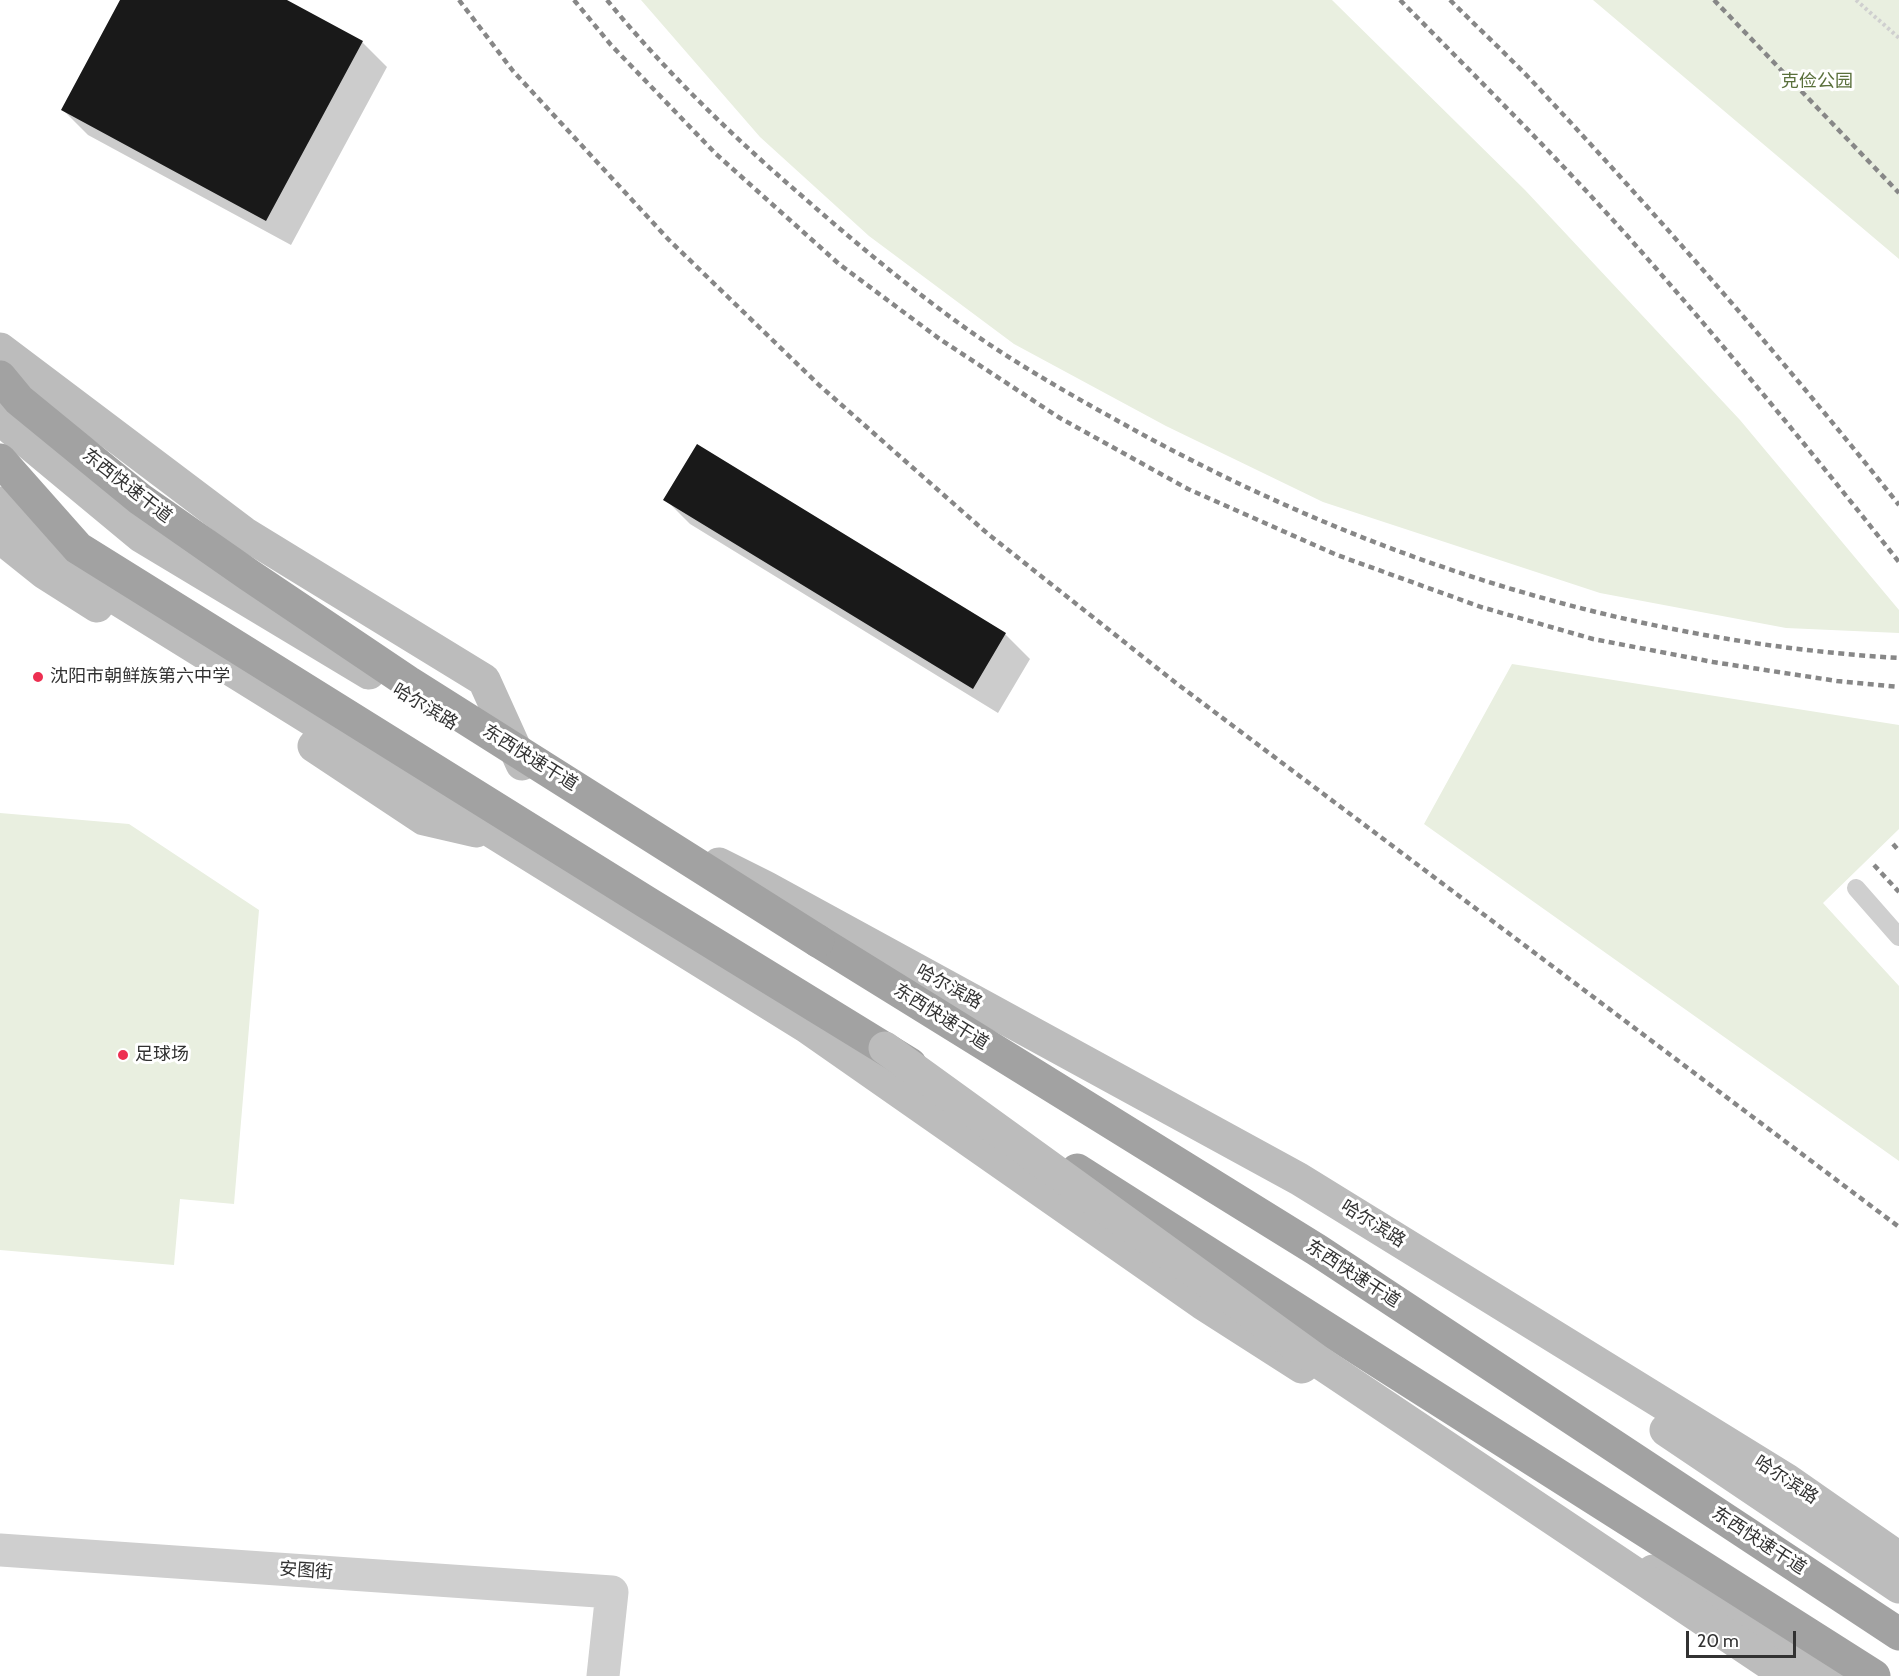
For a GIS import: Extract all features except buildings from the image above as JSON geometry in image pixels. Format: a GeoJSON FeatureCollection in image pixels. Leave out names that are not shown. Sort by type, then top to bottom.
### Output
{"type":"FeatureCollection","features":[{"type":"Feature","properties":{"kind":"highway","name":"东西快速干道"},"geometry":{"type":"LineString","coordinates":[[0,377],[19,400],[140,499],[408,682],[818,941],[1317,1250],[1899,1634]]}},
{"type":"Feature","properties":{"kind":"highway"},"geometry":{"type":"LineString","coordinates":[[0,460],[78,548],[646,903],[885,1048],[1874,1676]]}},
{"type":"Feature","properties":{"kind":"main road"},"geometry":{"type":"LineString","coordinates":[[0,349],[244,533],[484,680],[523,766]]}},
{"type":"Feature","properties":{"kind":"main road","name":"哈尔滨路"},"geometry":{"type":"LineString","coordinates":[[0,419],[141,536],[523,766],[765,887],[1299,1179],[1787,1480],[1899,1558]]}},
{"type":"Feature","properties":{"kind":"main road"},"geometry":{"type":"LineString","coordinates":[[0,503],[114,597],[807,1026],[1202,1303],[1426,1447],[1737,1616],[1827,1676]]}},
{"type":"Feature","properties":{"kind":"main road"},"geometry":{"type":"LineString","coordinates":[[0,537],[45,573],[241,697],[424,819],[504,838]]}},
{"type":"Feature","properties":{"kind":"main road"},"geometry":{"type":"LineString","coordinates":[[818,941],[1410,1258],[1899,1587]]}},
{"type":"Feature","properties":{"kind":"main road"},"geometry":{"type":"LineString","coordinates":[[885,1048],[1319,1362],[1788,1676]]}},
{"type":"Feature","properties":{"kind":"street","name":"安图街"},"geometry":{"type":"LineString","coordinates":[[0,1550],[612,1592],[603,1676]]}},
{"type":"Feature","properties":{"kind":"lane"},"geometry":{"type":"LineString","coordinates":[[1856,888],[1899,937]]}},
{"type":"Feature","properties":{"kind":"path"},"geometry":{"type":"LineString","coordinates":[[1856,0],[1899,38]]}},
{"type":"Feature","properties":{"kind":"green space"},"geometry":{"type":"Polygon","coordinates":[[[641,0],[1332,0],[1525,190],[1740,420],[1899,610],[1899,633],[1786,628],[1600,593],[1323,502],[1166,426],[1014,344],[869,236],[760,137],[641,0]]]}},
{"type":"Feature","properties":{"kind":"green space","name":"克俭公园"},"geometry":{"type":"Polygon","coordinates":[[[1593,0],[1899,0],[1899,259],[1593,0]]]}},
{"type":"Feature","properties":{"kind":"green space"},"geometry":{"type":"Polygon","coordinates":[[[1512,664],[1899,725],[1899,829],[1823,903],[1899,986],[1899,1161],[1424,824],[1512,664]]]}},
{"type":"Feature","properties":{"kind":"green space","name":"足球场"},"geometry":{"type":"Polygon","coordinates":[[[0,813],[129,824],[259,910],[234,1204],[180,1199],[174,1265],[0,1250],[0,813]]]}},
{"type":"Feature","properties":{"kind":"railway"},"geometry":{"type":"LineString","coordinates":[[459,0],[513,71],[669,240],[819,385],[988,534],[1176,683],[1899,1227]]}},
{"type":"Feature","properties":{"kind":"railway"},"geometry":{"type":"LineString","coordinates":[[574,0],[611,45],[716,154],[839,264],[941,340],[1060,418],[1188,489],[1337,555],[1481,607],[1593,639],[1713,662],[1837,681],[1899,687]]}},
{"type":"Feature","properties":{"kind":"railway"},"geometry":{"type":"LineString","coordinates":[[607,0],[652,52],[725,126],[820,212],[914,289],[997,350],[1091,406],[1227,478],[1319,519],[1412,556],[1506,587],[1602,613],[1700,634],[1799,649],[1899,658]]}},
{"type":"Feature","properties":{"kind":"railway"},"geometry":{"type":"LineString","coordinates":[[1400,0],[1529,131],[1623,231],[1747,375],[1899,562]]}},
{"type":"Feature","properties":{"kind":"railway"},"geometry":{"type":"LineString","coordinates":[[1450,0],[1535,84],[1682,246],[1771,348],[1899,505]]}},
{"type":"Feature","properties":{"kind":"railway"},"geometry":{"type":"LineString","coordinates":[[1714,0],[1899,193]]}},
{"type":"Feature","properties":{"kind":"railway"},"geometry":{"type":"LineString","coordinates":[[1893,844],[1899,851]]}},
{"type":"Feature","properties":{"kind":"railway"},"geometry":{"type":"LineString","coordinates":[[1874,865],[1899,892]]}},
{"type":"Feature","properties":{"kind":"place","name":"沈阳市朝鲜族第六中学"},"geometry":{"type":"Point","coordinates":[38,677]}},
{"type":"Feature","properties":{"kind":"place","name":"足球场"},"geometry":{"type":"Point","coordinates":[123,1055]}}]}
